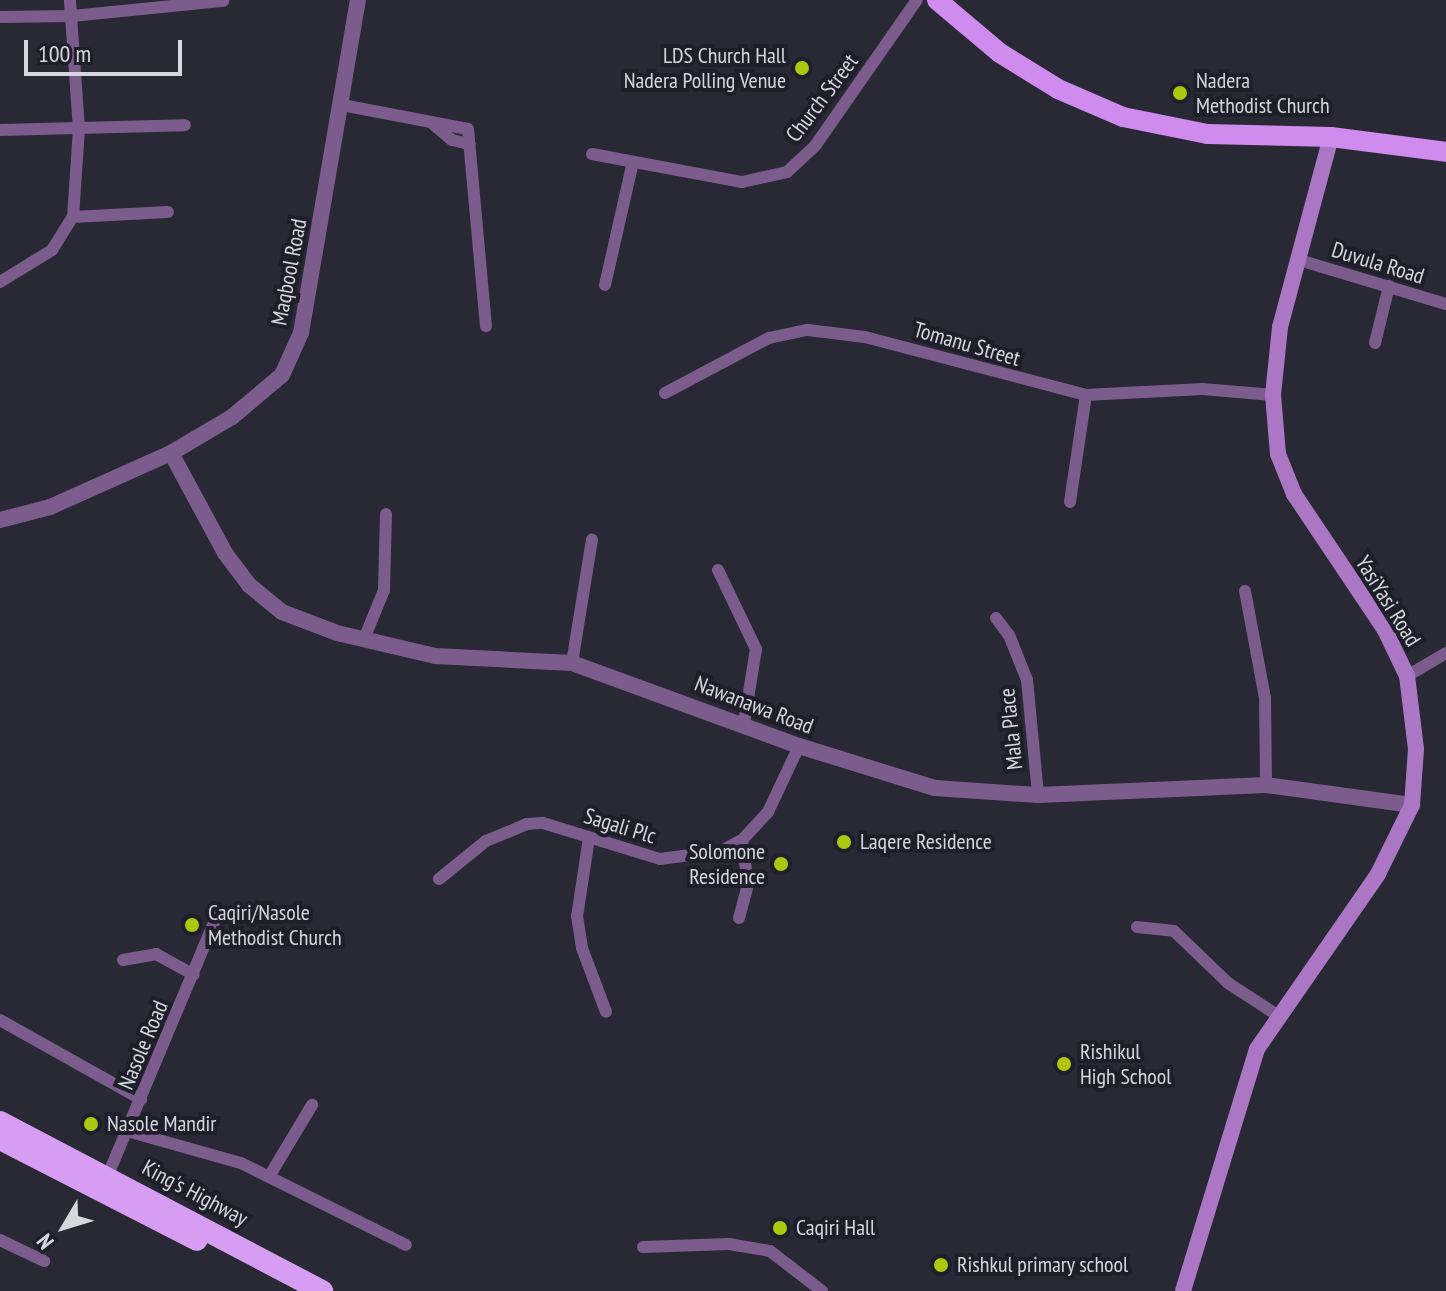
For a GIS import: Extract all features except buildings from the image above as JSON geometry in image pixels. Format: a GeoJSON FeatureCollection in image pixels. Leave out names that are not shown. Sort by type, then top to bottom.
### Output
{"type":"FeatureCollection","features":[{"type":"Feature","properties":{"kind":"highway","name":"King's Highway"},"geometry":{"type":"LineString","coordinates":[[0,1122],[104,1184],[298,1291]]}},
{"type":"Feature","properties":{"kind":"highway","name":"King's Highway"},"geometry":{"type":"LineString","coordinates":[[0,1139],[104,1184],[322,1291]]}},
{"type":"Feature","properties":{"kind":"main road"},"geometry":{"type":"LineString","coordinates":[[937,0],[1000,53],[1058,89],[1123,117],[1207,134],[1331,137],[1446,152]]}},
{"type":"Feature","properties":{"kind":"main road","name":"YasiYasi Road"},"geometry":{"type":"LineString","coordinates":[[1183,1291],[1257,1049],[1277,1015],[1378,874],[1412,805],[1416,749],[1407,676],[1385,630],[1294,494],[1278,454],[1273,395],[1280,327],[1331,137]]}},
{"type":"Feature","properties":{"kind":"street"},"geometry":{"type":"LineString","coordinates":[[0,282],[52,250],[73,217],[79,130],[70,0]]}},
{"type":"Feature","properties":{"kind":"street","name":"Maqbool Road"},"geometry":{"type":"LineString","coordinates":[[0,520],[50,507],[171,453],[259,398],[293,356],[342,105],[358,0]]}},
{"type":"Feature","properties":{"kind":"street","name":"Church Street"},"geometry":{"type":"LineString","coordinates":[[592,154],[742,182],[787,172],[815,146],[917,0]]}},
{"type":"Feature","properties":{"kind":"street"},"geometry":{"type":"LineString","coordinates":[[0,17],[72,16],[223,1]]}},
{"type":"Feature","properties":{"kind":"street"},"geometry":{"type":"LineString","coordinates":[[342,105],[434,125],[452,140],[470,144]]}},
{"type":"Feature","properties":{"kind":"street"},"geometry":{"type":"LineString","coordinates":[[434,125],[445,121],[466,126],[486,326]]}},
{"type":"Feature","properties":{"kind":"street"},"geometry":{"type":"LineString","coordinates":[[0,130],[185,125]]}},
{"type":"Feature","properties":{"kind":"street"},"geometry":{"type":"LineString","coordinates":[[605,285],[633,162]]}},
{"type":"Feature","properties":{"kind":"street"},"geometry":{"type":"LineString","coordinates":[[73,217],[168,212]]}},
{"type":"Feature","properties":{"kind":"street","name":"Duvula Road"},"geometry":{"type":"LineString","coordinates":[[1299,260],[1446,304]]}},
{"type":"Feature","properties":{"kind":"street"},"geometry":{"type":"LineString","coordinates":[[1375,343],[1389,286]]}},
{"type":"Feature","properties":{"kind":"street","name":"Tomanu Street"},"geometry":{"type":"LineString","coordinates":[[665,393],[769,338],[808,330],[865,337],[1086,395],[1202,389],[1273,395]]}},
{"type":"Feature","properties":{"kind":"street"},"geometry":{"type":"LineString","coordinates":[[1070,502],[1086,395]]}},
{"type":"Feature","properties":{"kind":"street","name":"Nawanawa Road"},"geometry":{"type":"LineString","coordinates":[[171,453],[225,553],[249,585],[282,612],[364,639],[435,656],[572,663],[744,723],[799,746],[935,788],[1038,795],[1266,785],[1412,805]]}},
{"type":"Feature","properties":{"kind":"street"},"geometry":{"type":"LineString","coordinates":[[364,639],[384,590],[386,514]]}},
{"type":"Feature","properties":{"kind":"street"},"geometry":{"type":"LineString","coordinates":[[572,663],[592,540]]}},
{"type":"Feature","properties":{"kind":"street"},"geometry":{"type":"LineString","coordinates":[[718,570],[756,649],[744,723]]}},
{"type":"Feature","properties":{"kind":"street"},"geometry":{"type":"LineString","coordinates":[[1245,591],[1265,698],[1266,785]]}},
{"type":"Feature","properties":{"kind":"street","name":"Mala Place"},"geometry":{"type":"LineString","coordinates":[[996,618],[1009,635],[1027,680],[1038,795]]}},
{"type":"Feature","properties":{"kind":"street"},"geometry":{"type":"LineString","coordinates":[[1407,676],[1446,653]]}},
{"type":"Feature","properties":{"kind":"street","name":"Sagali Plc"},"geometry":{"type":"LineString","coordinates":[[439,879],[510,828],[543,823],[589,838],[680,860],[721,851],[742,840],[768,812],[799,746]]}},
{"type":"Feature","properties":{"kind":"street"},"geometry":{"type":"LineString","coordinates":[[589,838],[577,916],[582,948],[606,1012]]}},
{"type":"Feature","properties":{"kind":"street"},"geometry":{"type":"LineString","coordinates":[[739,918],[748,884],[742,840]]}},
{"type":"Feature","properties":{"kind":"street","name":"Nasole Road"},"geometry":{"type":"LineString","coordinates":[[104,1184],[218,913]]}},
{"type":"Feature","properties":{"kind":"street"},"geometry":{"type":"LineString","coordinates":[[1137,927],[1174,931],[1228,983],[1277,1015]]}},
{"type":"Feature","properties":{"kind":"street"},"geometry":{"type":"LineString","coordinates":[[123,960],[156,954],[194,975]]}},
{"type":"Feature","properties":{"kind":"street"},"geometry":{"type":"LineString","coordinates":[[0,1020],[141,1099]]}},
{"type":"Feature","properties":{"kind":"street"},"geometry":{"type":"LineString","coordinates":[[270,1175],[312,1105]]}},
{"type":"Feature","properties":{"kind":"street"},"geometry":{"type":"LineString","coordinates":[[127,1131],[211,1151],[270,1175],[406,1245]]}},
{"type":"Feature","properties":{"kind":"street"},"geometry":{"type":"LineString","coordinates":[[0,1240],[44,1261]]}},
{"type":"Feature","properties":{"kind":"street"},"geometry":{"type":"LineString","coordinates":[[643,1247],[729,1244],[770,1251],[822,1291]]}},
{"type":"Feature","properties":{"kind":"place","name":"LDS Church Hall Nadera Polling Venue"},"geometry":{"type":"Point","coordinates":[802,68]}},
{"type":"Feature","properties":{"kind":"place","name":"Nadera Methodist Church"},"geometry":{"type":"Point","coordinates":[1180,93]}},
{"type":"Feature","properties":{"kind":"place","name":"Laqere Residence"},"geometry":{"type":"Point","coordinates":[844,842]}},
{"type":"Feature","properties":{"kind":"place","name":"Solomone Residence"},"geometry":{"type":"Point","coordinates":[781,864]}},
{"type":"Feature","properties":{"kind":"place","name":"Caqiri/Nasole Methodist Church"},"geometry":{"type":"Point","coordinates":[192,925]}},
{"type":"Feature","properties":{"kind":"place","name":"Rishikul High School"},"geometry":{"type":"Point","coordinates":[1064,1064]}},
{"type":"Feature","properties":{"kind":"place","name":"Nasole Mandir"},"geometry":{"type":"Point","coordinates":[91,1124]}},
{"type":"Feature","properties":{"kind":"place","name":"Caqiri Hall"},"geometry":{"type":"Point","coordinates":[780,1228]}},
{"type":"Feature","properties":{"kind":"place","name":"Rishkul primary school"},"geometry":{"type":"Point","coordinates":[941,1265]}}]}
